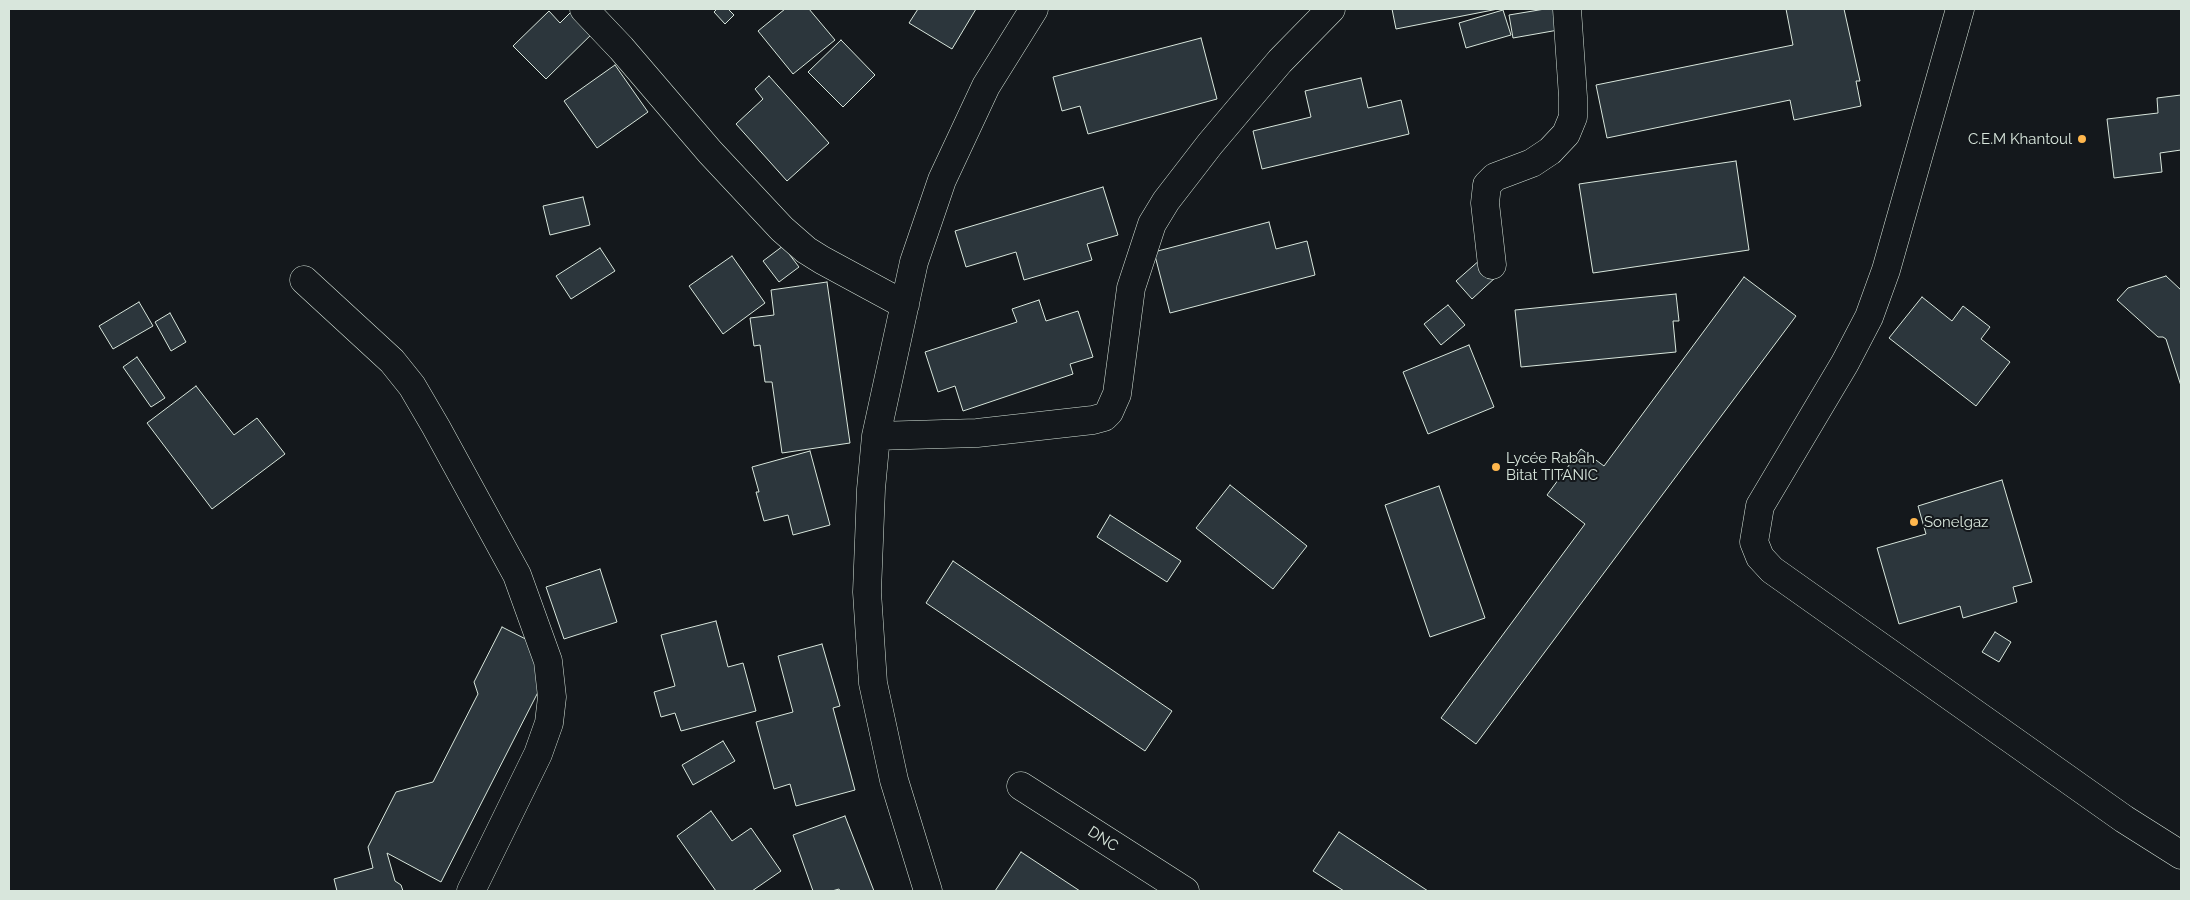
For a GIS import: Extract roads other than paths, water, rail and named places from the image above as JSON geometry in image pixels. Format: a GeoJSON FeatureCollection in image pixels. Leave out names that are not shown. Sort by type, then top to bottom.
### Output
{"type":"FeatureCollection","features":[{"type":"Feature","properties":{"kind":"street"},"geometry":{"type":"LineString","coordinates":[[584,9],[621,48],[710,152],[782,229],[806,250],[822,260],[905,305]]}},
{"type":"Feature","properties":{"kind":"street"},"geometry":{"type":"LineString","coordinates":[[928,891],[894,780],[873,683],[867,592],[871,489],[876,436],[914,262],[942,180],[986,86],[1034,9]]}},
{"type":"Feature","properties":{"kind":"street"},"geometry":{"type":"LineString","coordinates":[[876,436],[977,433],[1093,420],[1104,417],[1109,412],[1117,394],[1131,288],[1152,224],[1166,201],[1210,144],[1280,60],[1331,9]]}},
{"type":"Feature","properties":{"kind":"street"},"geometry":{"type":"LineString","coordinates":[[1492,265],[1485,203],[1487,185],[1496,177],[1532,163],[1550,151],[1566,134],[1571,122],[1573,97],[1567,9]]}},
{"type":"Feature","properties":{"kind":"street"},"geometry":{"type":"LineString","coordinates":[[1960,9],[1886,270],[1869,317],[1845,363],[1760,506],[1754,542],[1760,557],[1772,570],[2124,819],[2181,855]]}},
{"type":"Feature","properties":{"kind":"street"},"geometry":{"type":"LineString","coordinates":[[304,280],[392,360],[412,386],[517,575],[548,661],[552,697],[549,723],[535,760],[471,891]]}},
{"type":"Feature","properties":{"kind":"street","name":"DNC"},"geometry":{"type":"LineString","coordinates":[[1021,786],[1185,891]]}},
{"type":"Feature","properties":{"kind":"place","name":"C.E.M Khantoul"},"geometry":{"type":"Point","coordinates":[2082,139]}},
{"type":"Feature","properties":{"kind":"place","name":"Lycée Rabah Bitat TITANIC"},"geometry":{"type":"Point","coordinates":[1496,467]}},
{"type":"Feature","properties":{"kind":"place","name":"Sonelgaz"},"geometry":{"type":"Point","coordinates":[1914,522]}}]}
